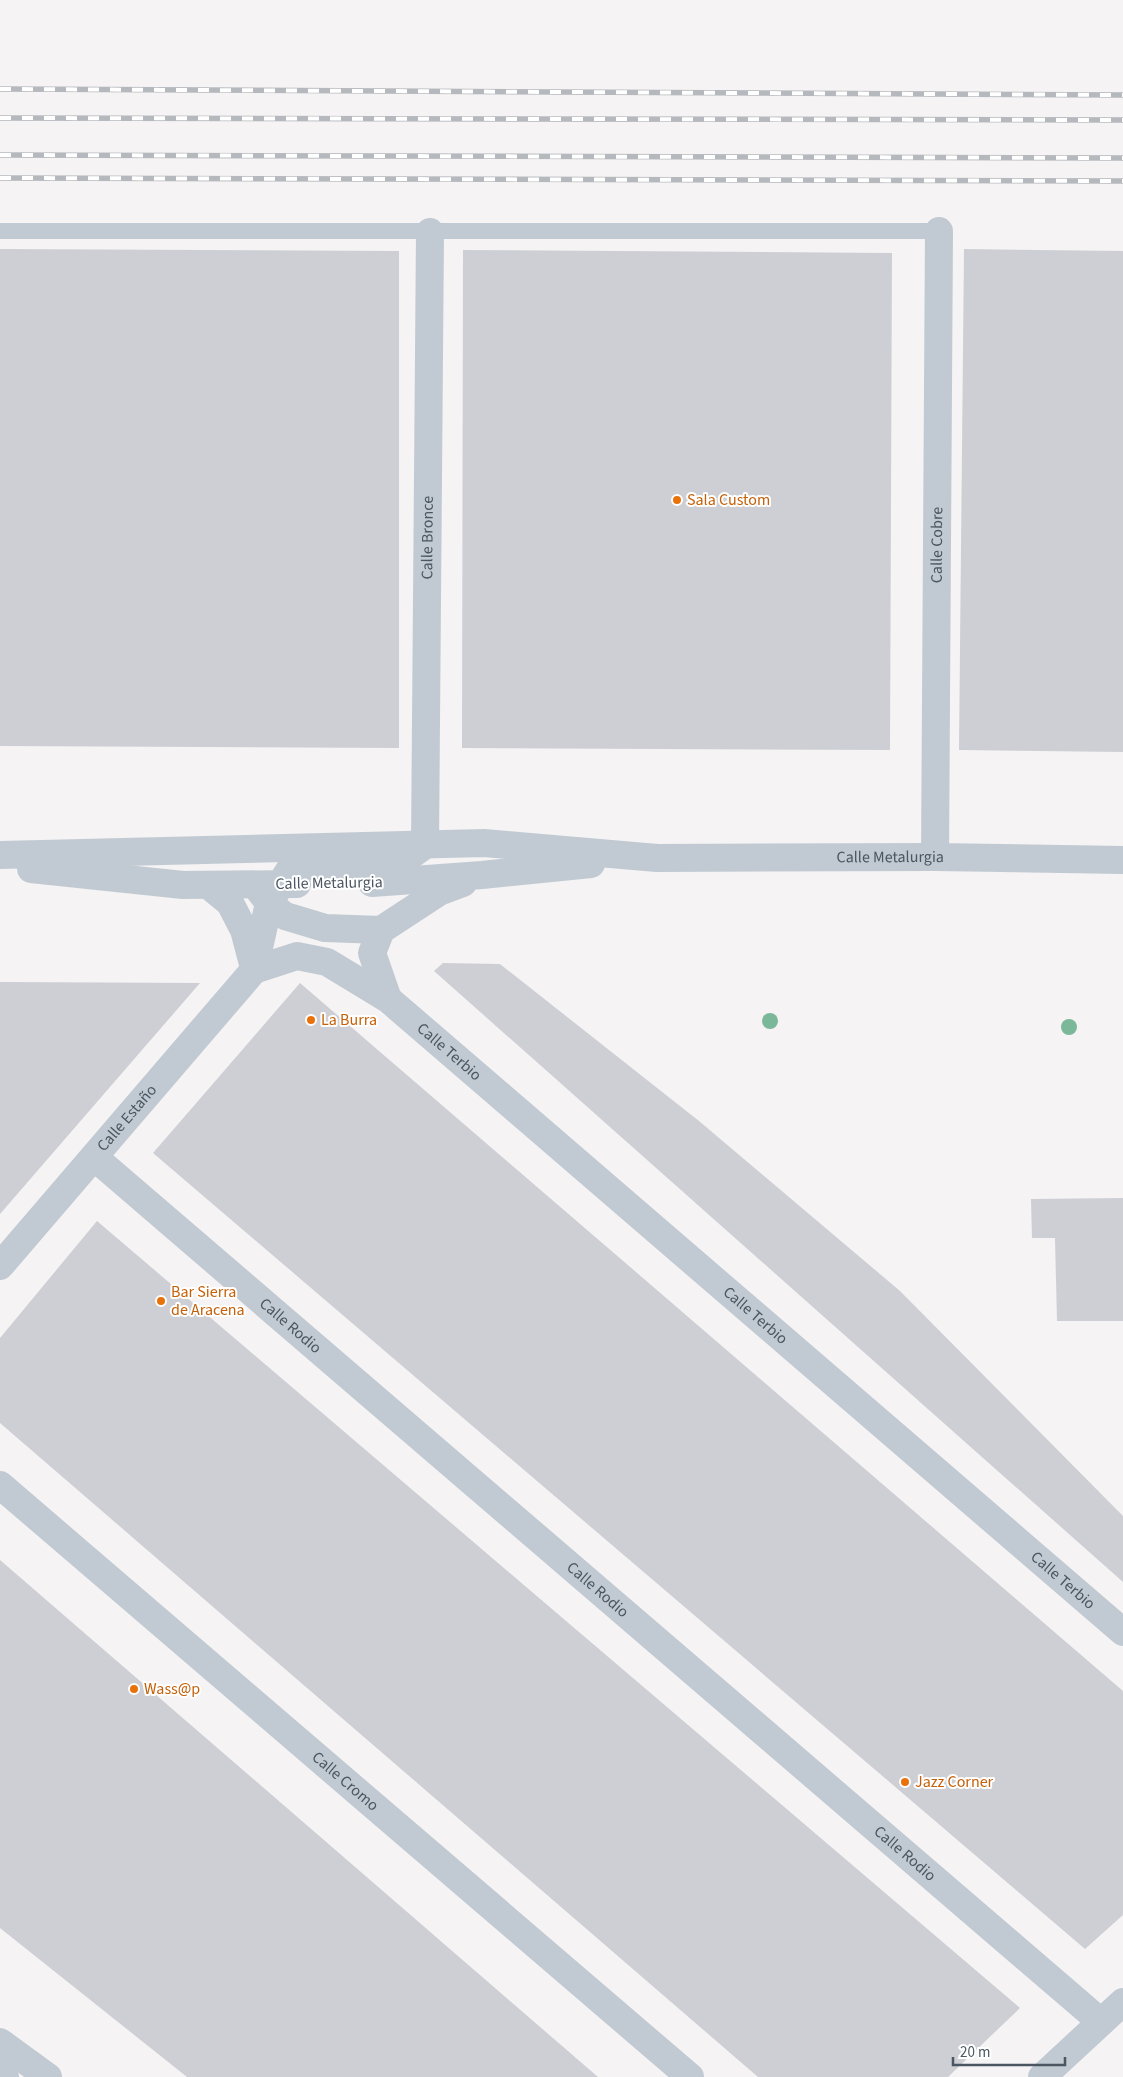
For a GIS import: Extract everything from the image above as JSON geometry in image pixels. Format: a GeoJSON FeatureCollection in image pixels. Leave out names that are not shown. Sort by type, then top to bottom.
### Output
{"type":"FeatureCollection","features":[{"type":"Feature","properties":{"kind":"street","name":"Calle Cobre"},"geometry":{"type":"LineString","coordinates":[[935,857],[939,231]]}},
{"type":"Feature","properties":{"kind":"street","name":"Calle Bronce"},"geometry":{"type":"LineString","coordinates":[[425,845],[430,232]]}},
{"type":"Feature","properties":{"kind":"street","name":"Calle Metalurgia"},"geometry":{"type":"LineString","coordinates":[[0,855],[484,843],[657,858],[935,857],[1123,860]]}},
{"type":"Feature","properties":{"kind":"street"},"geometry":{"type":"LineString","coordinates":[[254,970],[268,890],[292,866],[397,865],[425,845]]}},
{"type":"Feature","properties":{"kind":"street","name":"Calle Metalurgia"},"geometry":{"type":"LineString","coordinates":[[0,865],[183,885],[268,890],[482,875],[657,858]]}},
{"type":"Feature","properties":{"kind":"street"},"geometry":{"type":"LineString","coordinates":[[388,999],[372,953],[381,930],[438,892],[482,875]]}},
{"type":"Feature","properties":{"kind":"street"},"geometry":{"type":"LineString","coordinates":[[208,885],[230,903],[244,930],[254,970]]}},
{"type":"Feature","properties":{"kind":"street"},"geometry":{"type":"LineString","coordinates":[[268,890],[285,916],[324,928],[381,930]]}},
{"type":"Feature","properties":{"kind":"street","name":"Calle Terbio"},"geometry":{"type":"LineString","coordinates":[[254,970],[297,956],[327,962],[388,999],[1123,1632]]}},
{"type":"Feature","properties":{"kind":"street","name":"Calle Estaño"},"geometry":{"type":"LineString","coordinates":[[0,1266],[254,970]]}},
{"type":"Feature","properties":{"kind":"street","name":"Calle Rodio"},"geometry":{"type":"LineString","coordinates":[[94,1157],[1101,2022]]}},
{"type":"Feature","properties":{"kind":"street","name":"Calle Cromo"},"geometry":{"type":"LineString","coordinates":[[0,1485],[690,2077]]}},
{"type":"Feature","properties":{"kind":"street"},"geometry":{"type":"LineString","coordinates":[[1042,2077],[1123,2002]]}},
{"type":"Feature","properties":{"kind":"street"},"geometry":{"type":"LineString","coordinates":[[0,2042],[48,2077]]}},
{"type":"Feature","properties":{"kind":"street"},"geometry":{"type":"LineString","coordinates":[[0,2058],[6,2077]]}},
{"type":"Feature","properties":{"kind":"lane"},"geometry":{"type":"LineString","coordinates":[[0,231],[939,231]]}},
{"type":"Feature","properties":{"kind":"building"},"geometry":{"type":"Polygon","coordinates":[[[0,249],[399,251],[399,748],[0,746],[0,249]]]}},
{"type":"Feature","properties":{"kind":"building"},"geometry":{"type":"Polygon","coordinates":[[[964,249],[1123,251],[1123,752],[959,750],[964,249]]]}},
{"type":"Feature","properties":{"kind":"building","name":"Sala Custom"},"geometry":{"type":"Polygon","coordinates":[[[463,250],[892,253],[890,750],[462,748],[463,250]]]}},
{"type":"Feature","properties":{"kind":"building"},"geometry":{"type":"Polygon","coordinates":[[[443,963],[500,964],[699,1121],[900,1291],[1123,1516],[1123,1582],[434,971],[443,963]]]}},
{"type":"Feature","properties":{"kind":"building"},"geometry":{"type":"Polygon","coordinates":[[[0,982],[200,983],[0,1214],[0,982]]]}},
{"type":"Feature","properties":{"kind":"building"},"geometry":{"type":"Polygon","coordinates":[[[300,983],[1123,1691],[1123,1915],[1085,1949],[153,1153],[300,983]]]}},
{"type":"Feature","properties":{"kind":"building"},"geometry":{"type":"Polygon","coordinates":[[[1123,1198],[1123,1321],[1057,1321],[1055,1238],[1032,1238],[1031,1199],[1123,1198]]]}},
{"type":"Feature","properties":{"kind":"building"},"geometry":{"type":"Polygon","coordinates":[[[97,1221],[1020,2008],[948,2077],[758,2077],[0,1423],[0,1338],[97,1221]]]}},
{"type":"Feature","properties":{"kind":"building"},"geometry":{"type":"Polygon","coordinates":[[[0,1560],[598,2077],[187,2077],[0,1928],[0,1560]]]}},
{"type":"Feature","properties":{"kind":"railway"},"geometry":{"type":"LineString","coordinates":[[0,89],[1123,95]]}},
{"type":"Feature","properties":{"kind":"railway"},"geometry":{"type":"LineString","coordinates":[[0,118],[1123,120]]}},
{"type":"Feature","properties":{"kind":"railway"},"geometry":{"type":"LineString","coordinates":[[0,155],[1123,158]]}},
{"type":"Feature","properties":{"kind":"railway"},"geometry":{"type":"LineString","coordinates":[[0,178],[1123,181]]}},
{"type":"Feature","properties":{"kind":"place","name":"Sala Custom"},"geometry":{"type":"Point","coordinates":[677,500]}},
{"type":"Feature","properties":{"kind":"place","name":"La Burra"},"geometry":{"type":"Point","coordinates":[311,1020]}},
{"type":"Feature","properties":{"kind":"place","name":"Bar Sierra de Aracena"},"geometry":{"type":"Point","coordinates":[161,1301]}},
{"type":"Feature","properties":{"kind":"place","name":"Wass@p"},"geometry":{"type":"Point","coordinates":[134,1689]}},
{"type":"Feature","properties":{"kind":"place","name":"Jazz Corner"},"geometry":{"type":"Point","coordinates":[905,1782]}}]}
